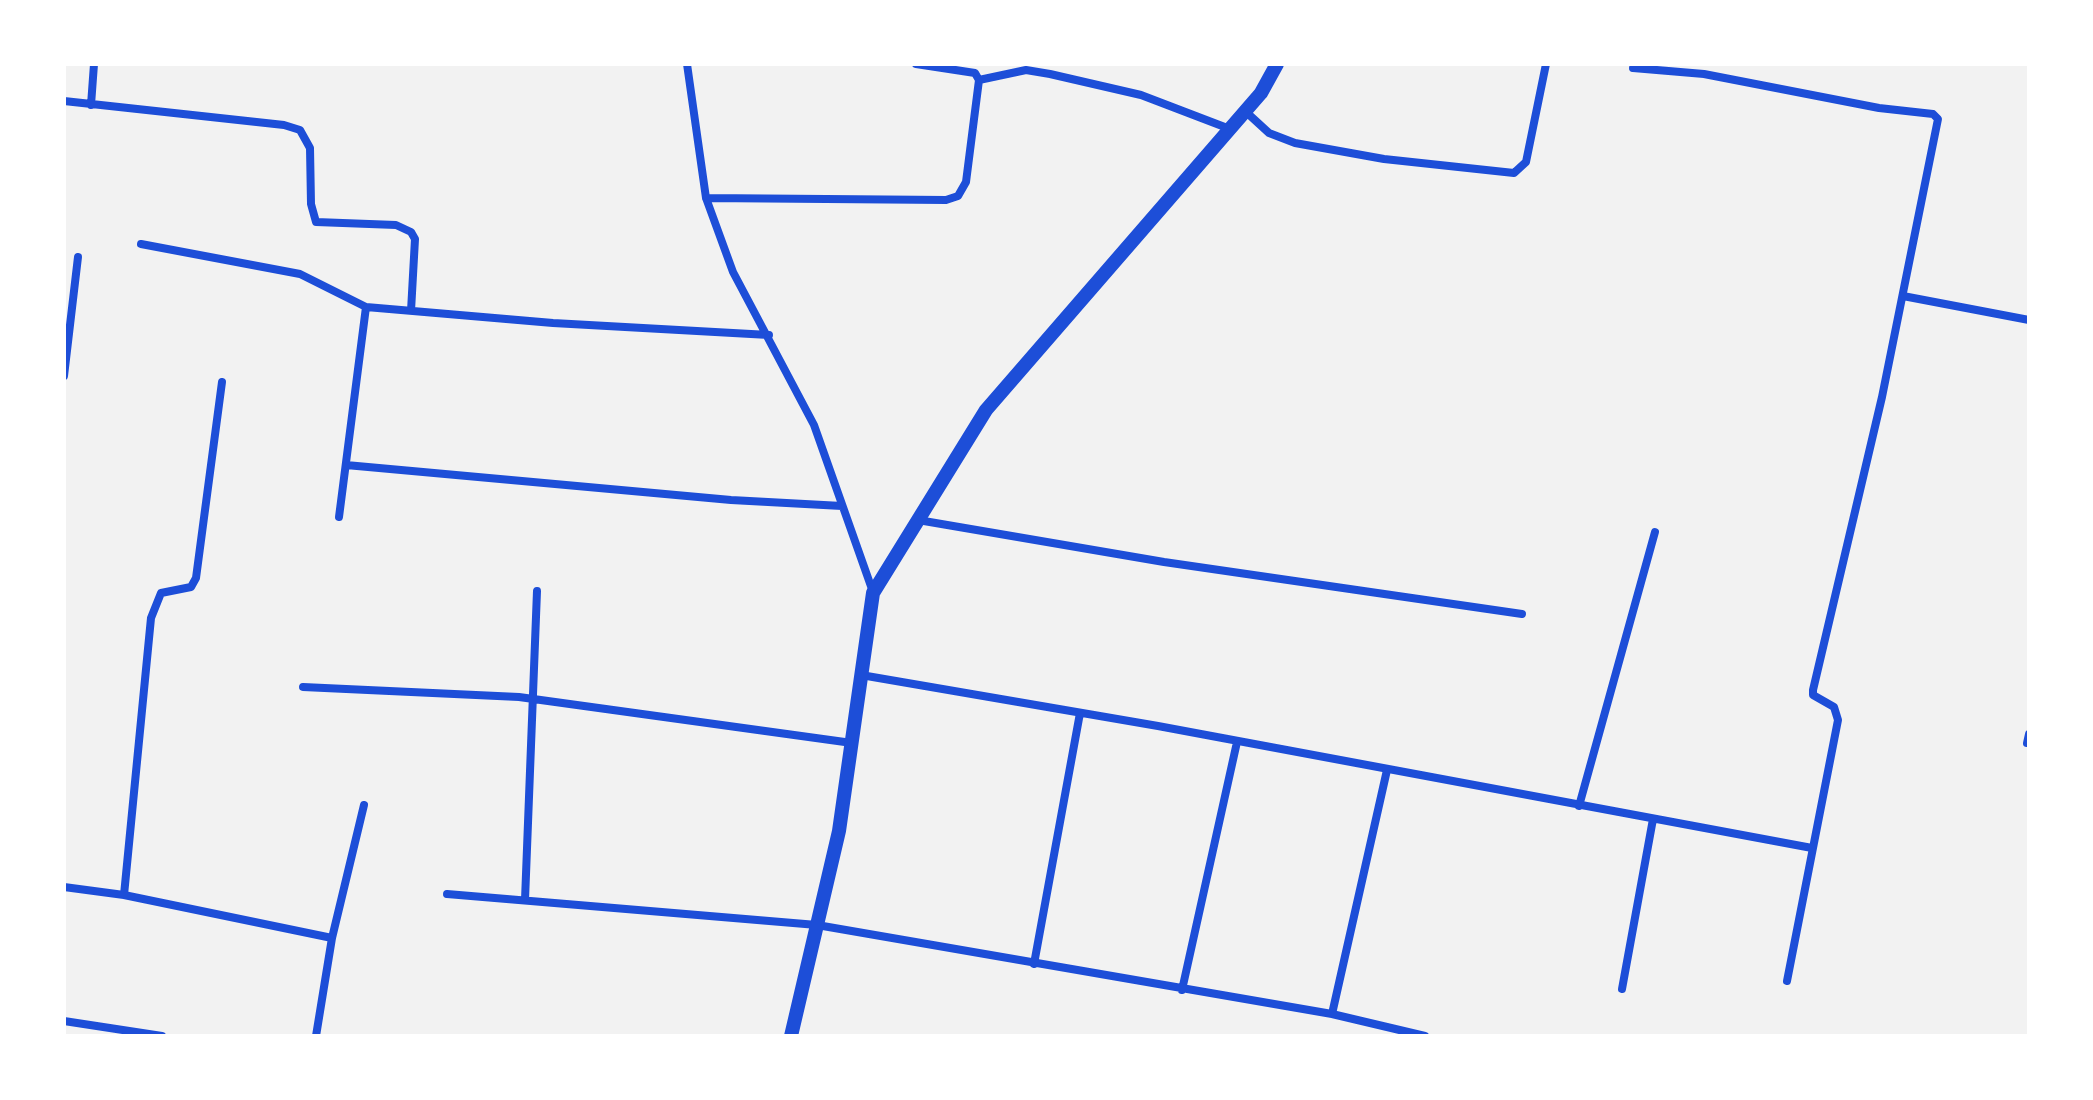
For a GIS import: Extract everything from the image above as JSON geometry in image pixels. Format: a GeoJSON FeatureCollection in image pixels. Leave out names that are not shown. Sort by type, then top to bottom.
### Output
{"type":"FeatureCollection","features":[{"type":"Feature","properties":{"kind":"street"},"geometry":{"type":"LineString","coordinates":[[91,105],[94,64]]}},
{"type":"Feature","properties":{"kind":"street"},"geometry":{"type":"LineString","coordinates":[[687,64],[706,198],[733,272],[814,425],[873,593]]}},
{"type":"Feature","properties":{"kind":"street"},"geometry":{"type":"LineString","coordinates":[[706,198],[946,200],[958,196],[966,182],[979,80],[975,73],[916,64]]}},
{"type":"Feature","properties":{"kind":"street"},"geometry":{"type":"LineString","coordinates":[[791,1036],[839,831],[873,593],[986,410],[1230,129],[1277,64]]}},
{"type":"Feature","properties":{"kind":"street"},"geometry":{"type":"LineString","coordinates":[[1245,111],[1269,133],[1295,143],[1384,159],[1514,173],[1526,162],[1546,64]]}},
{"type":"Feature","properties":{"kind":"street"},"geometry":{"type":"LineString","coordinates":[[1633,68],[1704,74],[1936,116],[1903,296],[1813,690],[1813,695],[1834,707],[1838,720],[1787,981]]}},
{"type":"Feature","properties":{"kind":"street"},"geometry":{"type":"LineString","coordinates":[[979,80],[1026,70],[1050,74],[1141,95],[1230,129]]}},
{"type":"Feature","properties":{"kind":"street"},"geometry":{"type":"LineString","coordinates":[[64,101],[300,130],[310,148],[311,204],[316,222],[396,225],[411,232],[415,239],[411,311]]}},
{"type":"Feature","properties":{"kind":"street"},"geometry":{"type":"LineString","coordinates":[[141,244],[300,274],[366,307],[769,335]]}},
{"type":"Feature","properties":{"kind":"street"},"geometry":{"type":"LineString","coordinates":[[64,376],[78,257]]}},
{"type":"Feature","properties":{"kind":"street"},"geometry":{"type":"LineString","coordinates":[[1903,296],[2029,320]]}},
{"type":"Feature","properties":{"kind":"street"},"geometry":{"type":"LineString","coordinates":[[339,517],[366,307]]}},
{"type":"Feature","properties":{"kind":"street"},"geometry":{"type":"LineString","coordinates":[[124,895],[151,618],[161,593],[191,587],[196,578],[222,382]]}},
{"type":"Feature","properties":{"kind":"street"},"geometry":{"type":"LineString","coordinates":[[346,465],[731,500],[842,506]]}},
{"type":"Feature","properties":{"kind":"street"},"geometry":{"type":"LineString","coordinates":[[918,520],[1194,567],[1522,614]]}},
{"type":"Feature","properties":{"kind":"street"},"geometry":{"type":"LineString","coordinates":[[1579,806],[1655,532]]}},
{"type":"Feature","properties":{"kind":"street"},"geometry":{"type":"LineString","coordinates":[[525,900],[537,591]]}},
{"type":"Feature","properties":{"kind":"street"},"geometry":{"type":"LineString","coordinates":[[861,675],[1812,848]]}},
{"type":"Feature","properties":{"kind":"street"},"geometry":{"type":"LineString","coordinates":[[303,687],[532,699],[852,743]]}},
{"type":"Feature","properties":{"kind":"street"},"geometry":{"type":"LineString","coordinates":[[1034,964],[1080,713]]}},
{"type":"Feature","properties":{"kind":"street"},"geometry":{"type":"LineString","coordinates":[[1182,990],[1237,742]]}},
{"type":"Feature","properties":{"kind":"street"},"geometry":{"type":"LineString","coordinates":[[1332,1014],[1387,770]]}},
{"type":"Feature","properties":{"kind":"street"},"geometry":{"type":"LineString","coordinates":[[316,1036],[332,938],[364,805]]}},
{"type":"Feature","properties":{"kind":"street"},"geometry":{"type":"LineString","coordinates":[[1622,989],[1653,819]]}},
{"type":"Feature","properties":{"kind":"street"},"geometry":{"type":"LineString","coordinates":[[64,887],[124,895],[332,938]]}},
{"type":"Feature","properties":{"kind":"street"},"geometry":{"type":"LineString","coordinates":[[447,894],[817,925],[1332,1014],[1425,1036]]}},
{"type":"Feature","properties":{"kind":"street"},"geometry":{"type":"LineString","coordinates":[[64,1021],[162,1036]]}}]}
